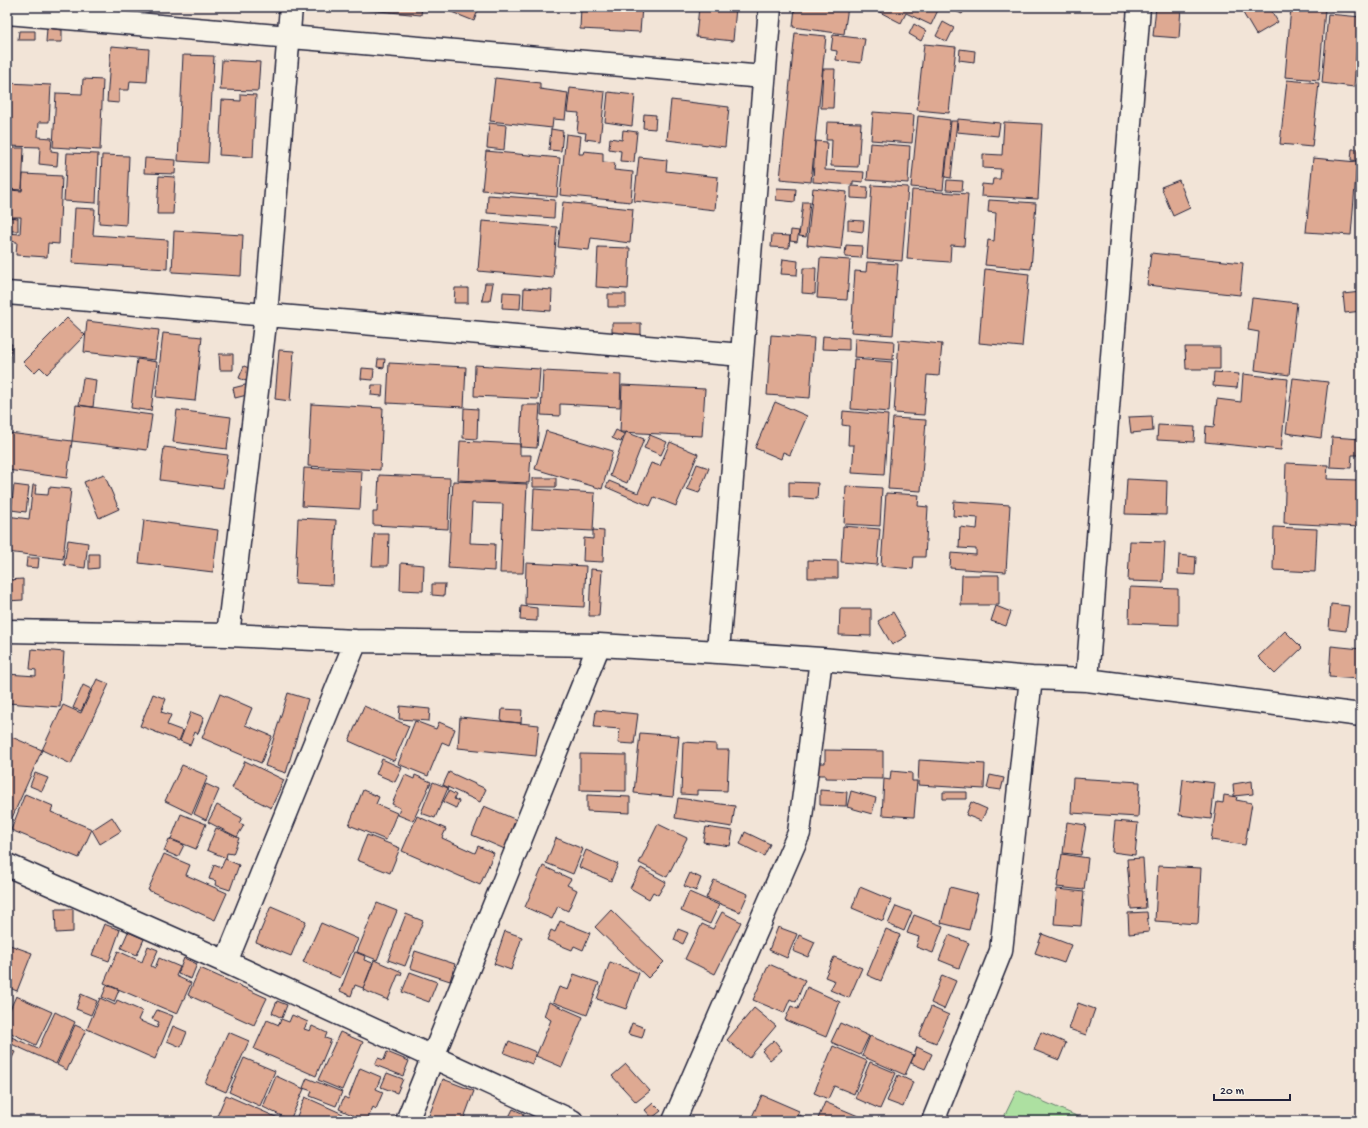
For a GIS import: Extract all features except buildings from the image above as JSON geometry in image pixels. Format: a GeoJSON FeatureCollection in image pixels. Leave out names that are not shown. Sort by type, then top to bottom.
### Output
{"type":"FeatureCollection","features":[{"type":"Feature","properties":{"kind":"street"},"geometry":{"type":"LineString","coordinates":[[228,635],[266,315],[291,7]]}},
{"type":"Feature","properties":{"kind":"street"},"geometry":{"type":"LineString","coordinates":[[718,652],[770,7]]}},
{"type":"Feature","properties":{"kind":"street"},"geometry":{"type":"LineString","coordinates":[[1086,680],[1139,7]]}},
{"type":"Feature","properties":{"kind":"street"},"geometry":{"type":"LineString","coordinates":[[7,13],[764,77]]}},
{"type":"Feature","properties":{"kind":"street"},"geometry":{"type":"LineString","coordinates":[[7,293],[742,355]]}},
{"type":"Feature","properties":{"kind":"street"},"geometry":{"type":"LineString","coordinates":[[7,631],[228,635],[356,641],[599,645],[718,652],[821,659],[1031,678],[1086,680],[1361,715]]}},
{"type":"Feature","properties":{"kind":"street"},"geometry":{"type":"LineString","coordinates":[[226,962],[356,641]]}},
{"type":"Feature","properties":{"kind":"street"},"geometry":{"type":"LineString","coordinates":[[407,1121],[599,645]]}},
{"type":"Feature","properties":{"kind":"street"},"geometry":{"type":"LineString","coordinates":[[674,1121],[799,833],[821,659]]}},
{"type":"Feature","properties":{"kind":"street"},"geometry":{"type":"LineString","coordinates":[[933,1121],[1001,951],[1031,678]]}},
{"type":"Feature","properties":{"kind":"street"},"geometry":{"type":"LineString","coordinates":[[7,865],[226,962],[572,1121]]}},
{"type":"Feature","properties":{"kind":"green space"},"geometry":{"type":"Polygon","coordinates":[[[1017,1090],[1088,1121],[1002,1121],[1017,1090]]]}}]}
